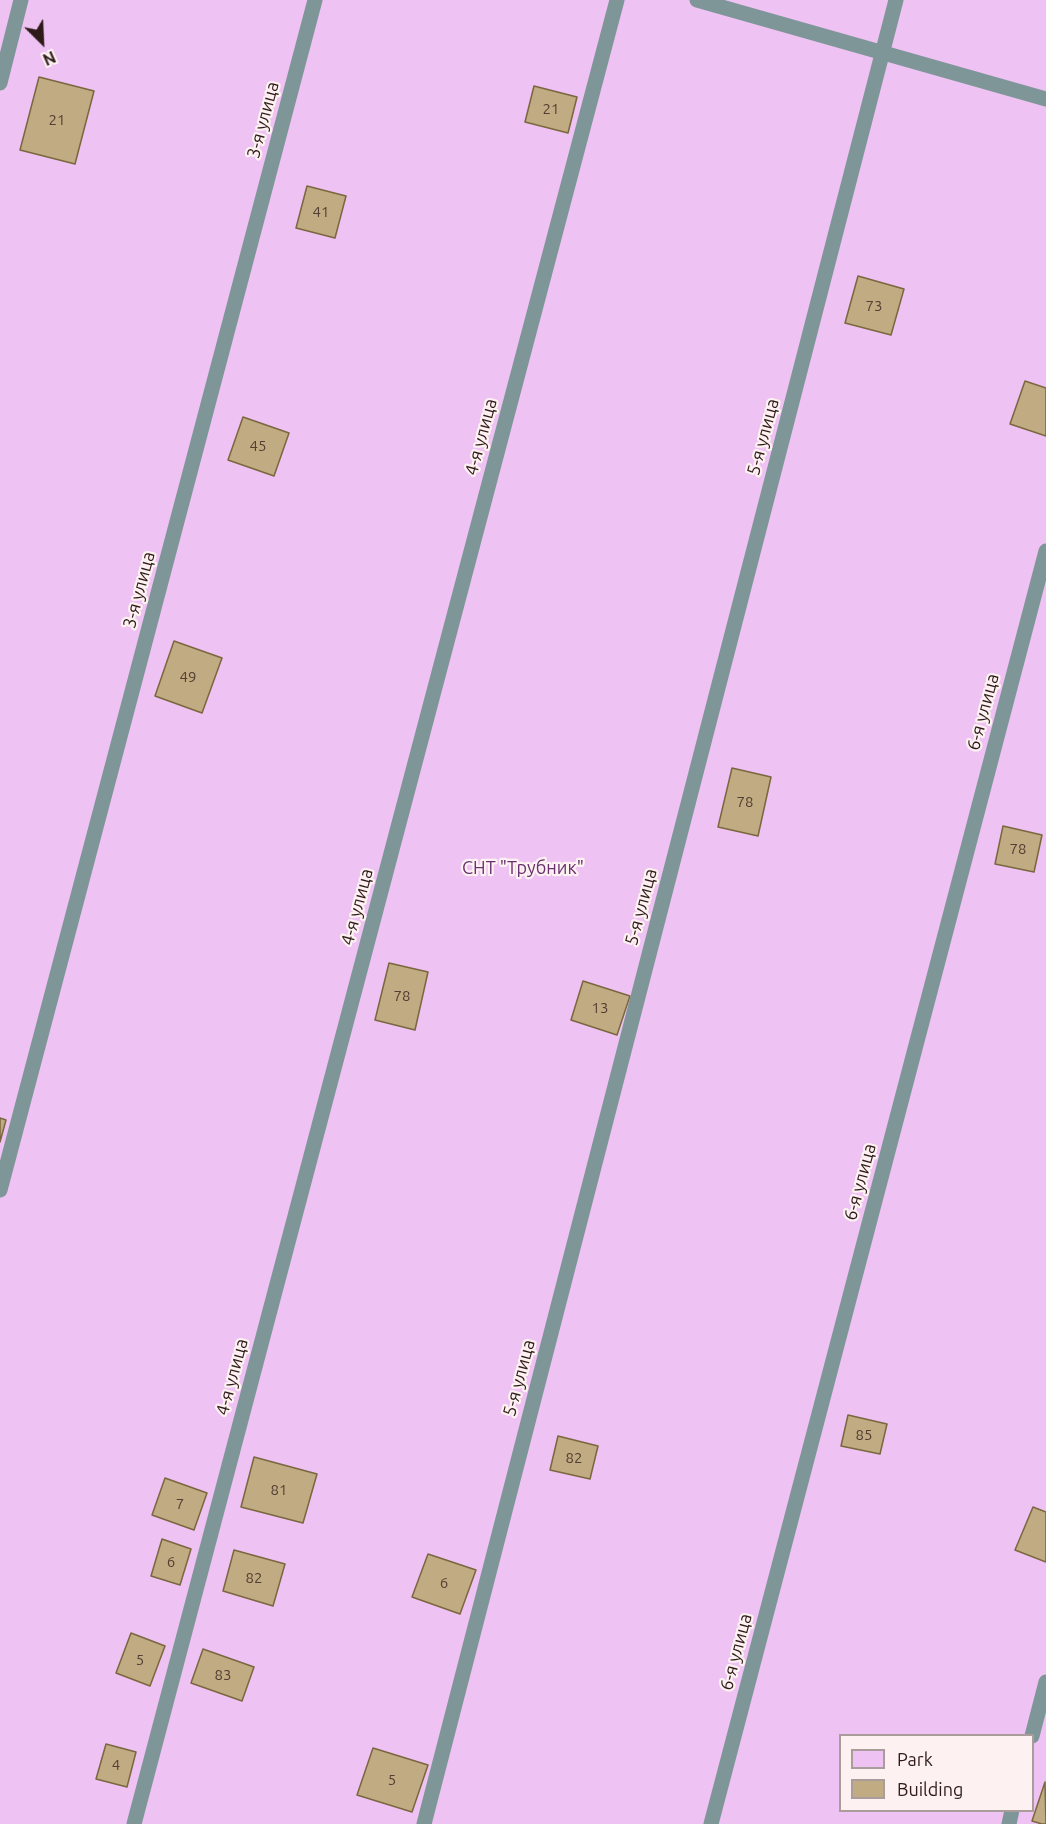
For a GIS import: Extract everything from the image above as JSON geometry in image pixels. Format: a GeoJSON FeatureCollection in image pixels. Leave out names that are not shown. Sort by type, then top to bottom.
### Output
{"type":"FeatureCollection","features":[{"type":"Feature","properties":{"kind":"lane"},"geometry":{"type":"LineString","coordinates":[[0,83],[21,0]]}},
{"type":"Feature","properties":{"kind":"lane","name":"3-я улица"},"geometry":{"type":"LineString","coordinates":[[0,1190],[315,0]]}},
{"type":"Feature","properties":{"kind":"lane","name":"4-я улица"},"geometry":{"type":"LineString","coordinates":[[134,1824],[617,0]]}},
{"type":"Feature","properties":{"kind":"lane"},"geometry":{"type":"LineString","coordinates":[[697,0],[1046,99]]}},
{"type":"Feature","properties":{"kind":"lane","name":"5-я улица"},"geometry":{"type":"LineString","coordinates":[[424,1824],[896,0]]}},
{"type":"Feature","properties":{"kind":"lane","name":"6-я улица"},"geometry":{"type":"LineString","coordinates":[[711,1824],[1046,550]]}},
{"type":"Feature","properties":{"kind":"lane"},"geometry":{"type":"LineString","coordinates":[[1033,1734],[1046,1682]]}},
{"type":"Feature","properties":{"kind":"green space","name":"СНТ \"Трубник\""},"geometry":{"type":"Polygon","coordinates":[[[0,0],[1046,0],[1046,1824],[0,1824],[0,0]]]}},
{"type":"Feature","properties":{"kind":"building"},"geometry":{"type":"Polygon","coordinates":[[[39,77],[94,91],[75,164],[20,150],[39,77]]]}},
{"type":"Feature","properties":{"kind":"building"},"geometry":{"type":"Polygon","coordinates":[[[534,86],[577,97],[568,133],[525,122],[534,86]]]}},
{"type":"Feature","properties":{"kind":"building"},"geometry":{"type":"Polygon","coordinates":[[[307,186],[346,196],[335,238],[296,228],[307,186]]]}},
{"type":"Feature","properties":{"kind":"building"},"geometry":{"type":"Polygon","coordinates":[[[858,276],[904,289],[891,335],[845,323],[858,276]]]}},
{"type":"Feature","properties":{"kind":"building"},"geometry":{"type":"Polygon","coordinates":[[[1025,381],[1046,388],[1046,436],[1010,424],[1025,381]]]}},
{"type":"Feature","properties":{"kind":"building"},"geometry":{"type":"Polygon","coordinates":[[[243,417],[289,433],[274,476],[228,460],[243,417]]]}},
{"type":"Feature","properties":{"kind":"building"},"geometry":{"type":"Polygon","coordinates":[[[174,641],[222,658],[202,713],[155,696],[174,641]]]}},
{"type":"Feature","properties":{"kind":"building"},"geometry":{"type":"Polygon","coordinates":[[[732,768],[771,777],[758,836],[718,827],[732,768]]]}},
{"type":"Feature","properties":{"kind":"building"},"geometry":{"type":"Polygon","coordinates":[[[1003,826],[1042,835],[1034,872],[995,864],[1003,826]]]}},
{"type":"Feature","properties":{"kind":"building"},"geometry":{"type":"Polygon","coordinates":[[[389,963],[428,972],[415,1030],[375,1020],[389,963]]]}},
{"type":"Feature","properties":{"kind":"building"},"geometry":{"type":"Polygon","coordinates":[[[583,981],[630,996],[617,1035],[571,1020],[583,981]]]}},
{"type":"Feature","properties":{"kind":"building"},"geometry":{"type":"Polygon","coordinates":[[[0,1118],[6,1120],[0,1142],[0,1118]]]}},
{"type":"Feature","properties":{"kind":"building"},"geometry":{"type":"Polygon","coordinates":[[[848,1415],[887,1424],[880,1454],[841,1446],[848,1415]]]}},
{"type":"Feature","properties":{"kind":"building"},"geometry":{"type":"Polygon","coordinates":[[[558,1436],[598,1446],[590,1479],[550,1470],[558,1436]]]}},
{"type":"Feature","properties":{"kind":"building"},"geometry":{"type":"Polygon","coordinates":[[[254,1457],[317,1474],[303,1523],[241,1507],[254,1457]]]}},
{"type":"Feature","properties":{"kind":"building"},"geometry":{"type":"Polygon","coordinates":[[[165,1478],[207,1493],[194,1530],[152,1515],[165,1478]]]}},
{"type":"Feature","properties":{"kind":"building"},"geometry":{"type":"Polygon","coordinates":[[[1033,1507],[1046,1512],[1046,1562],[1015,1550],[1033,1507]]]}},
{"type":"Feature","properties":{"kind":"building"},"geometry":{"type":"Polygon","coordinates":[[[162,1539],[191,1549],[180,1585],[151,1576],[162,1539]]]}},
{"type":"Feature","properties":{"kind":"building"},"geometry":{"type":"Polygon","coordinates":[[[234,1550],[285,1564],[273,1606],[223,1591],[234,1550]]]}},
{"type":"Feature","properties":{"kind":"building"},"geometry":{"type":"Polygon","coordinates":[[[428,1554],[476,1570],[460,1614],[412,1597],[428,1554]]]}},
{"type":"Feature","properties":{"kind":"building"},"geometry":{"type":"Polygon","coordinates":[[[131,1633],[165,1646],[150,1686],[116,1673],[131,1633]]]}},
{"type":"Feature","properties":{"kind":"building"},"geometry":{"type":"Polygon","coordinates":[[[203,1649],[254,1667],[242,1701],[191,1683],[203,1649]]]}},
{"type":"Feature","properties":{"kind":"building"},"geometry":{"type":"Polygon","coordinates":[[[106,1744],[136,1752],[127,1787],[96,1779],[106,1744]]]}},
{"type":"Feature","properties":{"kind":"building"},"geometry":{"type":"Polygon","coordinates":[[[373,1748],[428,1765],[412,1812],[357,1795],[373,1748]]]}},
{"type":"Feature","properties":{"kind":"building"},"geometry":{"type":"Polygon","coordinates":[[[1045,1782],[1046,1824],[1042,1824],[1032,1821],[1045,1782]]]}}]}
